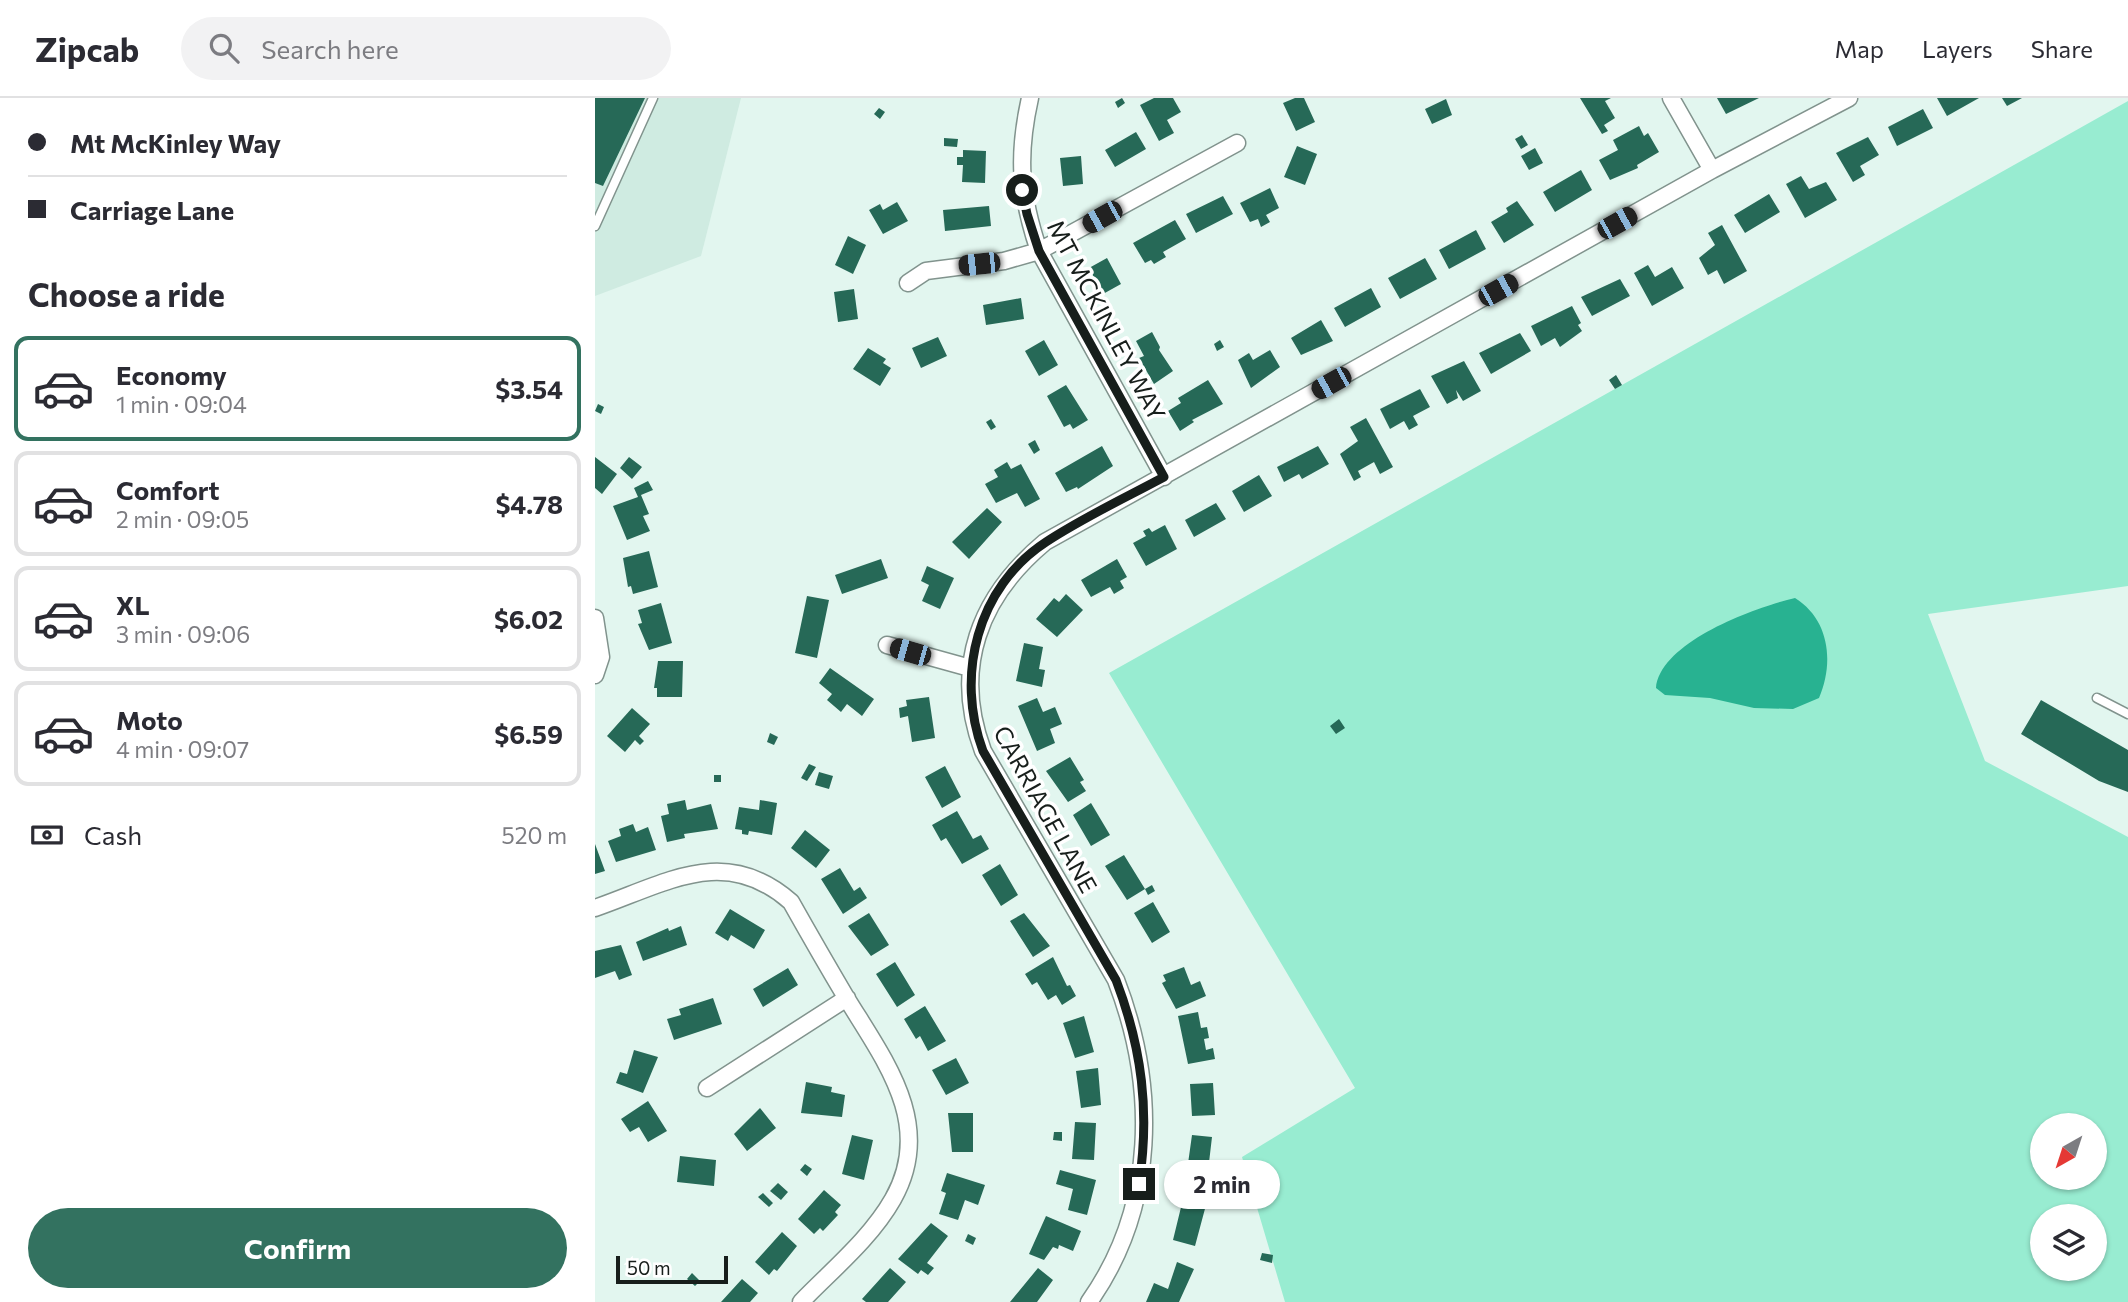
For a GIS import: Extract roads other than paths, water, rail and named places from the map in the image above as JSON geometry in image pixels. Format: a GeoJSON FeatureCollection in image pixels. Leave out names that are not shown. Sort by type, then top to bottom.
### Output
{"type":"FeatureCollection","features":[{"type":"Feature","properties":{"kind":"street","name":"MT MCKINLEY WAY"},"geometry":{"type":"LineString","coordinates":[[1030,98],[1020,162],[1027,214],[1039,251],[1164,477]]}},
{"type":"Feature","properties":{"kind":"street"},"geometry":{"type":"LineString","coordinates":[[1671,98],[1712,170]]}},
{"type":"Feature","properties":{"kind":"street","name":"CARRIAGE LANE"},"geometry":{"type":"LineString","coordinates":[[1090,1302],[1114,1262],[1129,1224],[1139,1184],[1144,1151],[1145,1104],[1141,1063],[1131,1020],[1116,980],[983,751],[973,717],[969,668],[977,636],[990,603],[1020,563],[1045,542],[1712,170],[1849,98]]}},
{"type":"Feature","properties":{"kind":"street"},"geometry":{"type":"LineString","coordinates":[[908,282],[926,271],[1004,261],[1039,251],[1237,143]]}},
{"type":"Feature","properties":{"kind":"street"},"geometry":{"type":"LineString","coordinates":[[595,618],[601,657],[595,675]]}},
{"type":"Feature","properties":{"kind":"street"},"geometry":{"type":"LineString","coordinates":[[887,645],[969,668]]}},
{"type":"Feature","properties":{"kind":"street"},"geometry":{"type":"LineString","coordinates":[[595,908],[691,875],[718,870],[736,871],[775,888],[790,902],[885,1059],[904,1099],[909,1156],[893,1199],[876,1224],[801,1302]]}},
{"type":"Feature","properties":{"kind":"street"},"geometry":{"type":"LineString","coordinates":[[706,1088],[847,998]]}},
{"type":"Feature","properties":{"kind":"lane"},"geometry":{"type":"LineString","coordinates":[[595,226],[653,98]]}},
{"type":"Feature","properties":{"kind":"lane"},"geometry":{"type":"LineString","coordinates":[[595,201],[605,206]]}},
{"type":"Feature","properties":{"kind":"lane"},"geometry":{"type":"LineString","coordinates":[[2097,698],[2128,713]]}}]}
